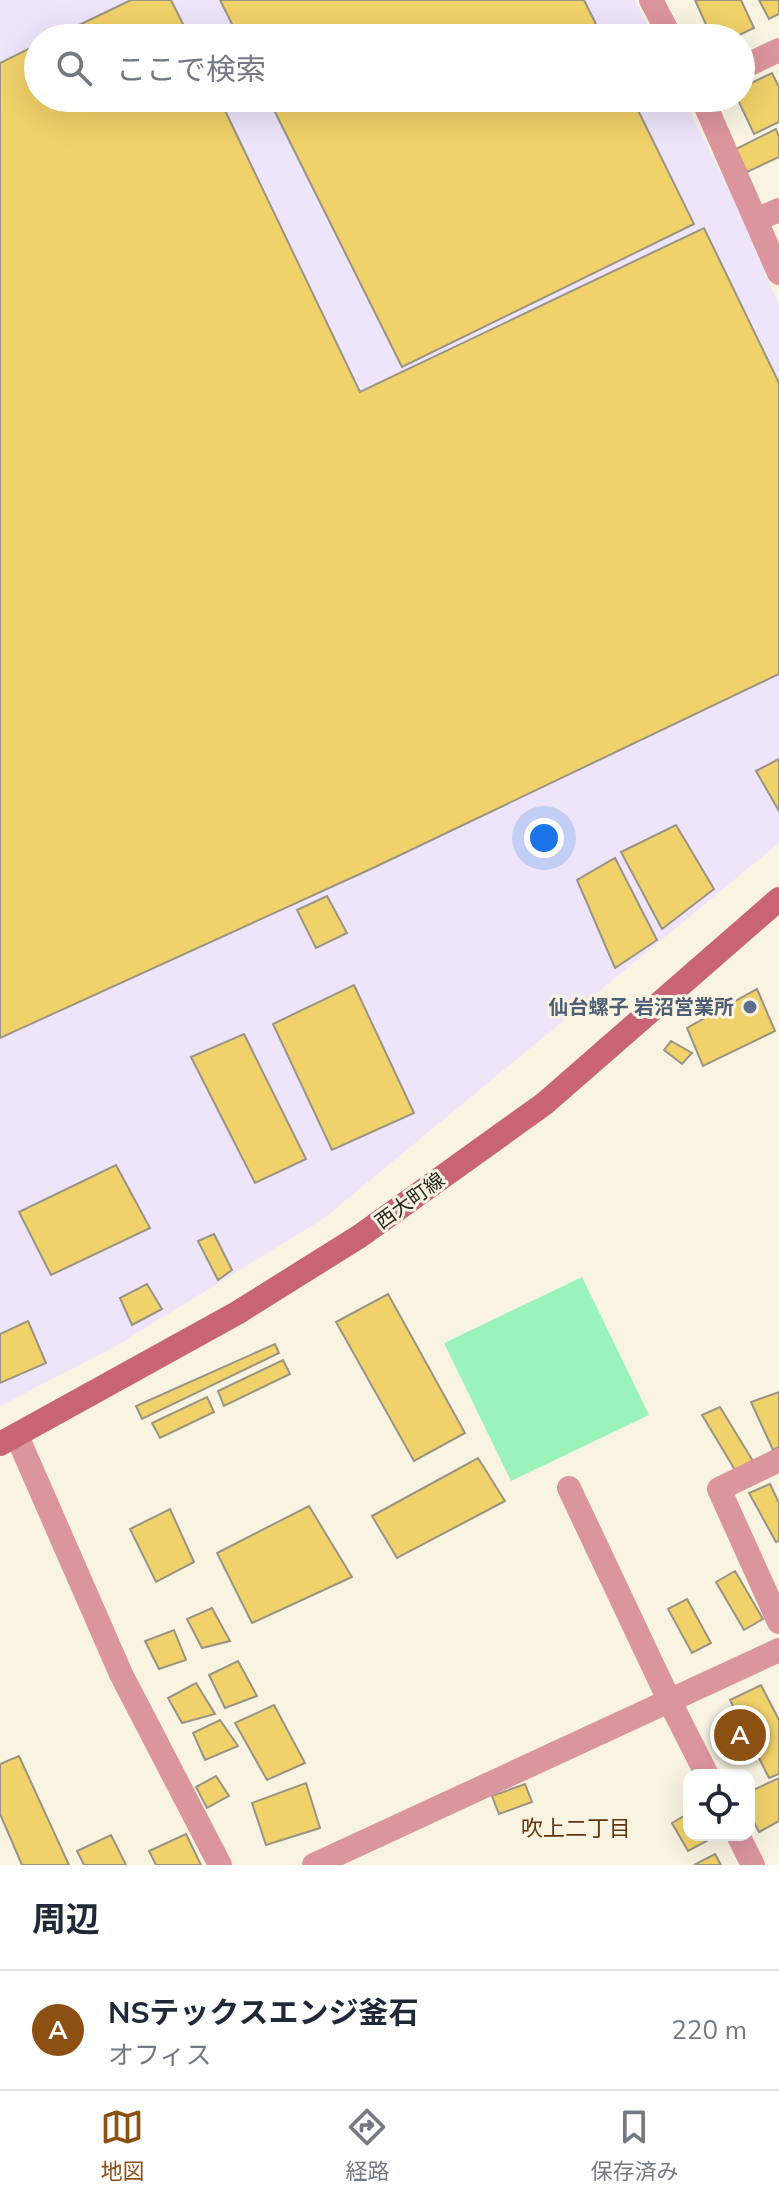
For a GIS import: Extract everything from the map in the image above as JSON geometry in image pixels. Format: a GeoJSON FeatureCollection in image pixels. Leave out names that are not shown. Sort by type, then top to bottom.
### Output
{"type":"FeatureCollection","features":[{"type":"Feature","properties":{"kind":"street"},"geometry":{"type":"LineString","coordinates":[[651,0],[664,24]]}},
{"type":"Feature","properties":{"kind":"street"},"geometry":{"type":"LineString","coordinates":[[755,61],[779,50]]}},
{"type":"Feature","properties":{"kind":"street"},"geometry":{"type":"LineString","coordinates":[[708,112],[779,273]]}},
{"type":"Feature","properties":{"kind":"street"},"geometry":{"type":"LineString","coordinates":[[756,220],[779,210]]}},
{"type":"Feature","properties":{"kind":"street","name":"西大町線"},"geometry":{"type":"LineString","coordinates":[[9,1440],[237,1313],[360,1236],[544,1104],[779,899]]}},
{"type":"Feature","properties":{"kind":"street"},"geometry":{"type":"LineString","coordinates":[[9,1440],[121,1674],[220,1865]]}},
{"type":"Feature","properties":{"kind":"street"},"geometry":{"type":"LineString","coordinates":[[779,1460],[719,1489],[779,1622]]}},
{"type":"Feature","properties":{"kind":"street"},"geometry":{"type":"LineString","coordinates":[[569,1488],[704,1769]]}},
{"type":"Feature","properties":{"kind":"street"},"geometry":{"type":"LineString","coordinates":[[314,1865],[779,1650]]}},
{"type":"Feature","properties":{"kind":"street"},"geometry":{"type":"LineString","coordinates":[[741,1841],[753,1865]]}},
{"type":"Feature","properties":{"kind":"shaded area"},"geometry":{"type":"Polygon","coordinates":[[[0,0],[635,0],[647,24],[24,24],[24,112],[690,112],[737,205],[779,305],[779,843],[323,1219],[116,1346],[0,1406],[0,0]]]}},
{"type":"Feature","properties":{"kind":"green space"},"geometry":{"type":"Polygon","coordinates":[[[582,1277],[649,1415],[511,1481],[444,1343],[582,1277]]]}},
{"type":"Feature","properties":{"kind":"building"},"geometry":{"type":"Polygon","coordinates":[[[131,0],[171,0],[183,24],[81,24],[131,0]]]}},
{"type":"Feature","properties":{"kind":"building"},"geometry":{"type":"Polygon","coordinates":[[[220,0],[584,0],[596,24],[232,24],[220,0]]]}},
{"type":"Feature","properties":{"kind":"building"},"geometry":{"type":"Polygon","coordinates":[[[695,0],[741,0],[752,24],[706,24],[695,0]]]}},
{"type":"Feature","properties":{"kind":"building"},"geometry":{"type":"Polygon","coordinates":[[[759,0],[779,0],[779,14],[769,19],[759,0]]]}},
{"type":"Feature","properties":{"kind":"building"},"geometry":{"type":"Polygon","coordinates":[[[24,51],[24,112],[226,112],[360,392],[704,228],[779,383],[779,674],[373,868],[0,1038],[0,63],[24,51]]]}},
{"type":"Feature","properties":{"kind":"building"},"geometry":{"type":"Polygon","coordinates":[[[772,73],[779,87],[779,122],[754,134],[744,112],[755,112],[755,81],[772,73]]]}},
{"type":"Feature","properties":{"kind":"building"},"geometry":{"type":"Polygon","coordinates":[[[275,112],[639,112],[694,224],[402,367],[275,112]]]}},
{"type":"Feature","properties":{"kind":"building"},"geometry":{"type":"Polygon","coordinates":[[[776,129],[779,157],[747,172],[736,149],[776,129]]]}},
{"type":"Feature","properties":{"kind":"building"},"geometry":{"type":"Polygon","coordinates":[[[779,759],[779,811],[756,771],[779,759]]]}},
{"type":"Feature","properties":{"kind":"building"},"geometry":{"type":"Polygon","coordinates":[[[676,825],[714,889],[662,929],[621,852],[676,825]]]}},
{"type":"Feature","properties":{"kind":"building"},"geometry":{"type":"Polygon","coordinates":[[[615,858],[657,940],[615,968],[577,880],[615,858]]]}},
{"type":"Feature","properties":{"kind":"building"},"geometry":{"type":"Polygon","coordinates":[[[327,896],[347,933],[316,948],[297,910],[327,896]]]}},
{"type":"Feature","properties":{"kind":"building"},"geometry":{"type":"Polygon","coordinates":[[[354,985],[414,1113],[332,1150],[273,1024],[354,985]]]}},
{"type":"Feature","properties":{"kind":"building"},"geometry":{"type":"Polygon","coordinates":[[[757,989],[775,1031],[703,1066],[687,1028],[757,989]]]}},
{"type":"Feature","properties":{"kind":"building"},"geometry":{"type":"Polygon","coordinates":[[[244,1034],[306,1159],[255,1183],[191,1057],[244,1034]]]}},
{"type":"Feature","properties":{"kind":"building"},"geometry":{"type":"Polygon","coordinates":[[[671,1041],[692,1053],[682,1064],[664,1050],[671,1041]]]}},
{"type":"Feature","properties":{"kind":"building"},"geometry":{"type":"Polygon","coordinates":[[[116,1165],[150,1228],[51,1275],[19,1212],[116,1165]]]}},
{"type":"Feature","properties":{"kind":"building"},"geometry":{"type":"Polygon","coordinates":[[[214,1234],[232,1270],[218,1280],[198,1241],[214,1234]]]}},
{"type":"Feature","properties":{"kind":"building"},"geometry":{"type":"Polygon","coordinates":[[[147,1284],[162,1309],[132,1325],[120,1298],[147,1284]]]}},
{"type":"Feature","properties":{"kind":"building"},"geometry":{"type":"Polygon","coordinates":[[[388,1294],[465,1433],[414,1461],[336,1322],[388,1294]]]}},
{"type":"Feature","properties":{"kind":"building"},"geometry":{"type":"Polygon","coordinates":[[[28,1321],[46,1363],[0,1383],[0,1334],[28,1321]]]}},
{"type":"Feature","properties":{"kind":"building"},"geometry":{"type":"Polygon","coordinates":[[[275,1344],[279,1353],[142,1419],[136,1406],[275,1344]]]}},
{"type":"Feature","properties":{"kind":"building"},"geometry":{"type":"Polygon","coordinates":[[[283,1360],[290,1374],[224,1406],[218,1391],[283,1360]]]}},
{"type":"Feature","properties":{"kind":"building"},"geometry":{"type":"Polygon","coordinates":[[[779,1392],[779,1447],[773,1450],[751,1402],[779,1392]]]}},
{"type":"Feature","properties":{"kind":"building"},"geometry":{"type":"Polygon","coordinates":[[[207,1397],[214,1412],[160,1438],[152,1423],[207,1397]]]}},
{"type":"Feature","properties":{"kind":"building"},"geometry":{"type":"Polygon","coordinates":[[[720,1407],[753,1461],[735,1470],[702,1415],[720,1407]]]}},
{"type":"Feature","properties":{"kind":"building"},"geometry":{"type":"Polygon","coordinates":[[[478,1458],[505,1501],[397,1558],[372,1516],[478,1458]]]}},
{"type":"Feature","properties":{"kind":"building"},"geometry":{"type":"Polygon","coordinates":[[[770,1484],[779,1503],[779,1541],[776,1542],[749,1493],[770,1484]]]}},
{"type":"Feature","properties":{"kind":"building"},"geometry":{"type":"Polygon","coordinates":[[[309,1506],[352,1577],[252,1623],[217,1553],[309,1506]]]}},
{"type":"Feature","properties":{"kind":"building"},"geometry":{"type":"Polygon","coordinates":[[[170,1509],[194,1562],[156,1582],[130,1529],[170,1509]]]}},
{"type":"Feature","properties":{"kind":"building"},"geometry":{"type":"Polygon","coordinates":[[[735,1571],[763,1619],[744,1630],[716,1582],[735,1571]]]}},
{"type":"Feature","properties":{"kind":"building"},"geometry":{"type":"Polygon","coordinates":[[[687,1599],[711,1643],[692,1653],[668,1609],[687,1599]]]}},
{"type":"Feature","properties":{"kind":"building"},"geometry":{"type":"Polygon","coordinates":[[[212,1608],[230,1641],[202,1648],[187,1619],[212,1608]]]}},
{"type":"Feature","properties":{"kind":"building"},"geometry":{"type":"Polygon","coordinates":[[[174,1630],[186,1660],[159,1669],[145,1641],[174,1630]]]}},
{"type":"Feature","properties":{"kind":"building"},"geometry":{"type":"Polygon","coordinates":[[[238,1661],[257,1696],[225,1708],[209,1675],[238,1661]]]}},
{"type":"Feature","properties":{"kind":"building"},"geometry":{"type":"Polygon","coordinates":[[[196,1683],[215,1714],[182,1723],[168,1698],[196,1683]]]}},
{"type":"Feature","properties":{"kind":"building"},"geometry":{"type":"Polygon","coordinates":[[[761,1685],[779,1720],[779,1774],[769,1778],[730,1700],[761,1685]]]}},
{"type":"Feature","properties":{"kind":"building"},"geometry":{"type":"Polygon","coordinates":[[[274,1705],[305,1763],[267,1780],[235,1723],[274,1705]]]}},
{"type":"Feature","properties":{"kind":"building"},"geometry":{"type":"Polygon","coordinates":[[[220,1720],[238,1746],[205,1760],[193,1733],[220,1720]]]}},
{"type":"Feature","properties":{"kind":"building"},"geometry":{"type":"Polygon","coordinates":[[[19,1756],[69,1865],[22,1865],[0,1814],[0,1764],[19,1756]]]}},
{"type":"Feature","properties":{"kind":"building"},"geometry":{"type":"Polygon","coordinates":[[[216,1776],[229,1796],[207,1808],[196,1787],[216,1776]]]}},
{"type":"Feature","properties":{"kind":"building"},"geometry":{"type":"Polygon","coordinates":[[[779,1778],[779,1821],[759,1832],[755,1824],[755,1789],[779,1778]]]}},
{"type":"Feature","properties":{"kind":"building"},"geometry":{"type":"Polygon","coordinates":[[[306,1783],[320,1828],[266,1845],[252,1803],[306,1783]]]}},
{"type":"Feature","properties":{"kind":"building"},"geometry":{"type":"Polygon","coordinates":[[[525,1784],[532,1802],[499,1814],[492,1796],[525,1784]]]}},
{"type":"Feature","properties":{"kind":"building"},"geometry":{"type":"Polygon","coordinates":[[[683,1817],[683,1841],[707,1841],[688,1851],[672,1823],[683,1817]]]}},
{"type":"Feature","properties":{"kind":"building"},"geometry":{"type":"Polygon","coordinates":[[[186,1834],[201,1865],[156,1865],[149,1851],[186,1834]]]}},
{"type":"Feature","properties":{"kind":"building"},"geometry":{"type":"Polygon","coordinates":[[[111,1835],[126,1865],[84,1865],[77,1851],[111,1835]]]}},
{"type":"Feature","properties":{"kind":"building"},"geometry":{"type":"Polygon","coordinates":[[[715,1854],[721,1865],[694,1865],[715,1854]]]}},
{"type":"Feature","properties":{"kind":"place","name":"仙台螺子 岩沼営業所"},"geometry":{"type":"Point","coordinates":[750,1007]}},
{"type":"Feature","properties":{"kind":"place","name":"NSテックスエンジ釜石"},"geometry":{"type":"Point","coordinates":[740,1735]}},
{"type":"Feature","properties":{"kind":"district","name":"吹上二丁目"},"geometry":{"type":"Point","coordinates":[576,1829]}}]}
